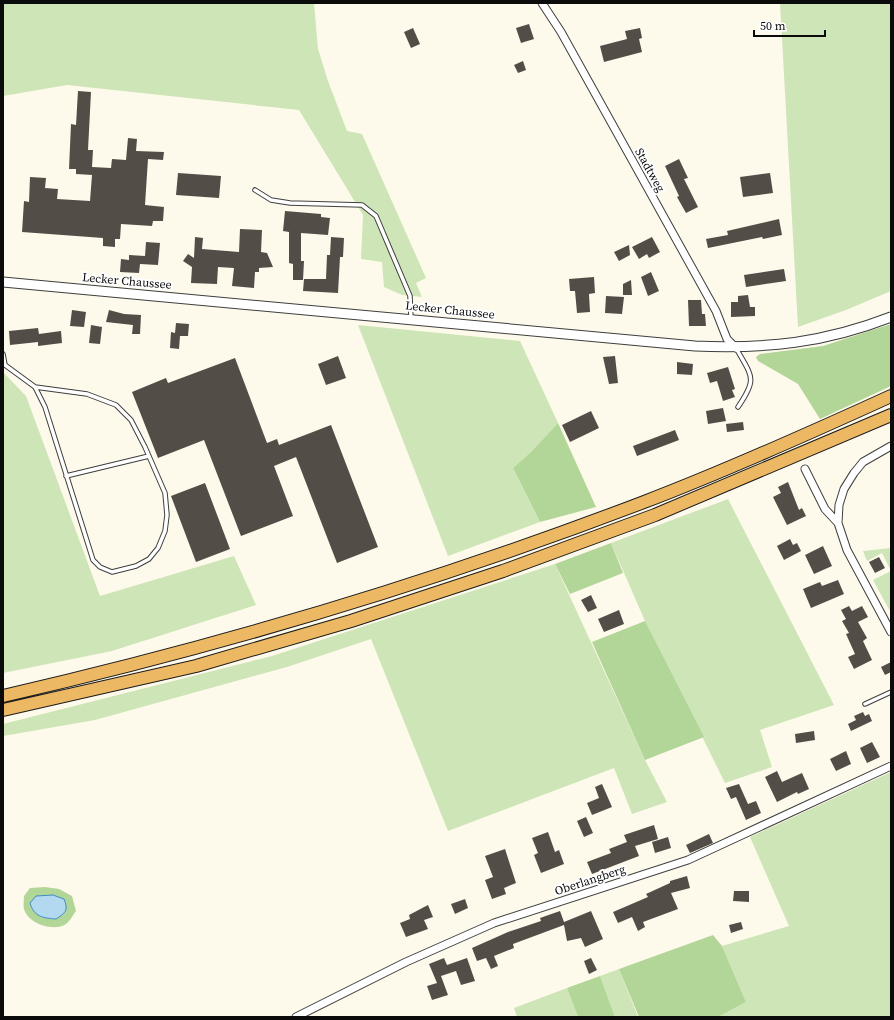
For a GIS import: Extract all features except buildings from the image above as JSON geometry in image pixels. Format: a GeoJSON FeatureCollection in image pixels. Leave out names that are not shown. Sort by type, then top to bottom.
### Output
{"type":"FeatureCollection","features":[{"type":"Feature","properties":{"kind":"highway"},"geometry":{"type":"LineString","coordinates":[[3,696],[192,650],[346,606],[496,556],[646,502],[891,396]]}},
{"type":"Feature","properties":{"kind":"highway"},"geometry":{"type":"LineString","coordinates":[[3,710],[196,666],[351,621],[503,571],[655,515],[891,415]]}},
{"type":"Feature","properties":{"kind":"street","name":"Stadtweg"},"geometry":{"type":"LineString","coordinates":[[542,3],[561,32],[716,311],[727,339],[736,348]]}},
{"type":"Feature","properties":{"kind":"street","name":"Lecker Chaussee"},"geometry":{"type":"LineString","coordinates":[[3,282],[695,346],[736,348],[801,343],[864,328],[891,317]]}},
{"type":"Feature","properties":{"kind":"street"},"geometry":{"type":"LineString","coordinates":[[891,446],[863,462],[854,473],[844,490],[839,505],[838,523],[847,550],[891,632]]}},
{"type":"Feature","properties":{"kind":"street"},"geometry":{"type":"LineString","coordinates":[[805,469],[824,509],[838,523]]}},
{"type":"Feature","properties":{"kind":"street","name":"Oberlangberg"},"geometry":{"type":"LineString","coordinates":[[296,1017],[406,962],[494,923],[688,860],[891,766]]}},
{"type":"Feature","properties":{"kind":"lane"},"geometry":{"type":"LineString","coordinates":[[255,190],[271,200],[290,203],[362,205],[371,210],[376,216],[410,296],[411,319]]}},
{"type":"Feature","properties":{"kind":"lane"},"geometry":{"type":"LineString","coordinates":[[736,348],[752,375],[752,382],[749,391],[738,407]]}},
{"type":"Feature","properties":{"kind":"lane"},"geometry":{"type":"LineString","coordinates":[[3,354],[5,365],[35,387],[45,407],[93,560],[100,568],[112,572],[136,566],[149,559],[158,548],[164,531],[167,515],[165,493],[131,420],[116,405],[87,394],[35,387]]}},
{"type":"Feature","properties":{"kind":"lane"},"geometry":{"type":"LineString","coordinates":[[66,476],[149,456]]}},
{"type":"Feature","properties":{"kind":"lane"},"geometry":{"type":"LineString","coordinates":[[865,704],[891,692]]}},
{"type":"Feature","properties":{"kind":"green space"},"geometry":{"type":"Polygon","coordinates":[[[3,3],[314,3],[318,49],[328,81],[347,131],[362,134],[426,278],[416,283],[422,297],[402,295],[384,287],[382,262],[361,259],[363,215],[299,110],[67,85],[3,96],[3,3]]]}},
{"type":"Feature","properties":{"kind":"green space"},"geometry":{"type":"Polygon","coordinates":[[[780,3],[891,3],[891,291],[846,310],[798,327],[780,3]]]}},
{"type":"Feature","properties":{"kind":"green space"},"geometry":{"type":"Polygon","coordinates":[[[891,324],[891,386],[820,419],[798,384],[758,361],[756,357],[760,354],[823,346],[891,324]]]}},
{"type":"Feature","properties":{"kind":"green space"},"geometry":{"type":"Polygon","coordinates":[[[358,325],[520,341],[558,423],[532,451],[513,468],[540,522],[448,556],[358,325]]]}},
{"type":"Feature","properties":{"kind":"green space"},"geometry":{"type":"Polygon","coordinates":[[[3,372],[26,396],[100,596],[234,556],[256,605],[112,651],[3,673],[3,372]]]}},
{"type":"Feature","properties":{"kind":"green space"},"geometry":{"type":"Polygon","coordinates":[[[558,423],[596,507],[540,522],[513,468],[532,451],[558,423]]]}},
{"type":"Feature","properties":{"kind":"green space"},"geometry":{"type":"Polygon","coordinates":[[[728,499],[834,705],[760,730],[772,767],[725,783],[645,621],[611,543],[728,499]]]}},
{"type":"Feature","properties":{"kind":"green space"},"geometry":{"type":"Polygon","coordinates":[[[611,543],[623,573],[570,594],[555,564],[611,543]]]}},
{"type":"Feature","properties":{"kind":"green space"},"geometry":{"type":"Polygon","coordinates":[[[891,548],[891,571],[882,553],[867,561],[863,551],[891,548]]]}},
{"type":"Feature","properties":{"kind":"green space"},"geometry":{"type":"Polygon","coordinates":[[[555,564],[645,760],[667,802],[632,814],[614,768],[448,831],[371,639],[287,667],[95,720],[3,736],[3,724],[272,656],[555,564]]]}},
{"type":"Feature","properties":{"kind":"green space"},"geometry":{"type":"Polygon","coordinates":[[[891,571],[891,613],[873,580],[891,571]]]}},
{"type":"Feature","properties":{"kind":"green space"},"geometry":{"type":"Polygon","coordinates":[[[645,621],[704,737],[645,760],[592,642],[645,621]]]}},
{"type":"Feature","properties":{"kind":"green space"},"geometry":{"type":"Polygon","coordinates":[[[891,772],[891,1017],[718,1017],[746,1002],[722,946],[789,926],[750,837],[891,772]]]}},
{"type":"Feature","properties":{"kind":"green space"},"geometry":{"type":"Polygon","coordinates":[[[45,887],[59,889],[72,896],[76,911],[66,924],[61,926],[48,927],[36,922],[26,914],[24,909],[24,896],[30,888],[45,887]],[[66,912],[40,917],[56,919],[66,912]]]}},
{"type":"Feature","properties":{"kind":"green space"},"geometry":{"type":"Polygon","coordinates":[[[713,935],[722,946],[746,1002],[718,1017],[639,1017],[619,969],[713,935]]]}},
{"type":"Feature","properties":{"kind":"green space"},"geometry":{"type":"Polygon","coordinates":[[[619,969],[638,1017],[615,1017],[600,976],[619,969]]]}},
{"type":"Feature","properties":{"kind":"green space"},"geometry":{"type":"Polygon","coordinates":[[[600,976],[615,1017],[578,1017],[567,988],[600,976]]]}},
{"type":"Feature","properties":{"kind":"green space"},"geometry":{"type":"Polygon","coordinates":[[[567,988],[578,1017],[517,1017],[514,1008],[567,988]]]}},
{"type":"Feature","properties":{"kind":"water"},"geometry":{"type":"Polygon","coordinates":[[[53,895],[64,899],[66,909],[64,913],[56,919],[40,916],[34,911],[30,903],[36,896],[53,895]]]}}]}
